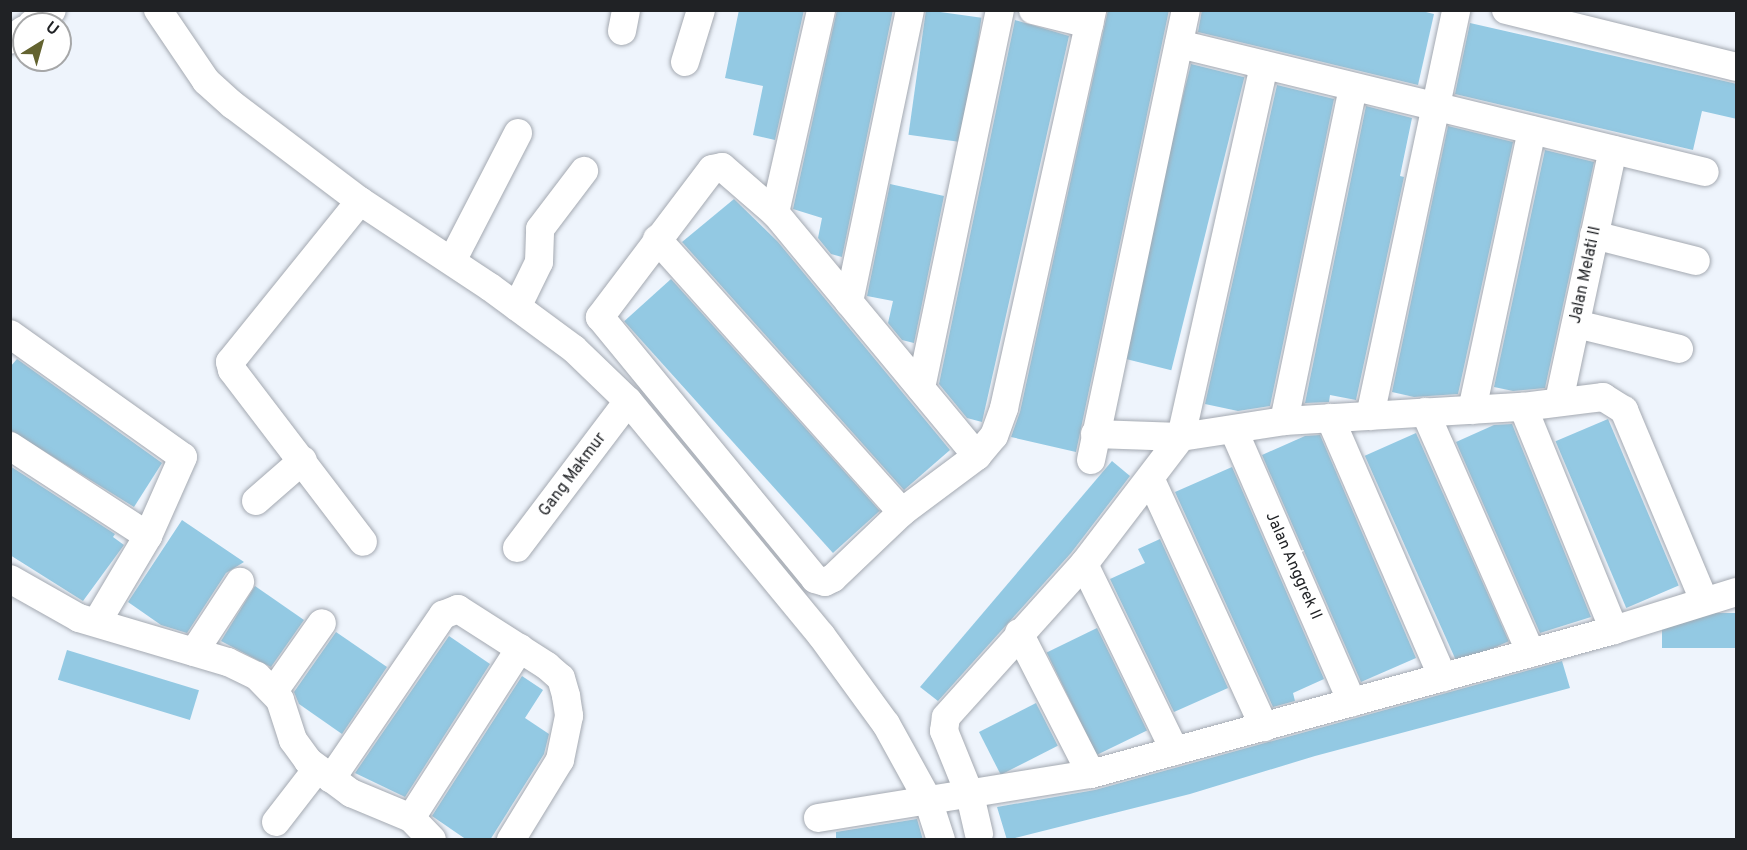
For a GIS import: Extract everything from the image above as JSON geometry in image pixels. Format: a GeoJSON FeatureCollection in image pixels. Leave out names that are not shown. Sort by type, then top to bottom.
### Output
{"type":"FeatureCollection","features":[{"type":"Feature","properties":{"kind":"street"},"geometry":{"type":"LineString","coordinates":[[158,10],[206,81],[360,201],[452,261],[574,349],[628,401],[821,635],[886,724],[928,800],[940,840]]}},
{"type":"Feature","properties":{"kind":"street"},"geometry":{"type":"LineString","coordinates":[[685,63],[701,10]]}},
{"type":"Feature","properties":{"kind":"street"},"geometry":{"type":"LineString","coordinates":[[775,213],[821,10]]}},
{"type":"Feature","properties":{"kind":"street"},"geometry":{"type":"LineString","coordinates":[[849,302],[910,10]]}},
{"type":"Feature","properties":{"kind":"street"},"geometry":{"type":"LineString","coordinates":[[921,388],[1000,10]]}},
{"type":"Feature","properties":{"kind":"street"},"geometry":{"type":"LineString","coordinates":[[977,456],[775,213],[718,166],[657,239],[602,312],[602,321],[814,579],[825,582],[833,578],[902,512],[977,456],[994,435],[1004,408],[1090,17],[1033,10]]}},
{"type":"Feature","properties":{"kind":"street"},"geometry":{"type":"LineString","coordinates":[[1186,10],[1093,447],[1233,430],[1284,421],[1523,407],[1603,397],[1624,410],[1704,600]]}},
{"type":"Feature","properties":{"kind":"street"},"geometry":{"type":"LineString","coordinates":[[1371,416],[1456,10]]}},
{"type":"Feature","properties":{"kind":"street"},"geometry":{"type":"LineString","coordinates":[[1506,10],[1737,67]]}},
{"type":"Feature","properties":{"kind":"street"},"geometry":{"type":"LineString","coordinates":[[1179,44],[1705,172]]}},
{"type":"Feature","properties":{"kind":"street"},"geometry":{"type":"LineString","coordinates":[[979,834],[970,795],[944,723],[1019,633],[1084,564],[1151,480],[1181,437],[1264,65]]}},
{"type":"Feature","properties":{"kind":"street"},"geometry":{"type":"LineString","coordinates":[[1284,421],[1353,87]]}},
{"type":"Feature","properties":{"kind":"street"},"geometry":{"type":"LineString","coordinates":[[1472,410],[1532,130]]}},
{"type":"Feature","properties":{"kind":"street"},"geometry":{"type":"LineString","coordinates":[[452,261],[518,133]]}},
{"type":"Feature","properties":{"kind":"street","name":"Jalan Melati II"},"geometry":{"type":"LineString","coordinates":[[1559,401],[1612,150]]}},
{"type":"Feature","properties":{"kind":"street"},"geometry":{"type":"LineString","coordinates":[[517,306],[538,262],[540,229],[545,218],[584,171]]}},
{"type":"Feature","properties":{"kind":"street"},"geometry":{"type":"LineString","coordinates":[[360,201],[230,362],[232,370],[303,460],[363,542]]}},
{"type":"Feature","properties":{"kind":"street"},"geometry":{"type":"LineString","coordinates":[[1594,235],[1696,261]]}},
{"type":"Feature","properties":{"kind":"street"},"geometry":{"type":"LineString","coordinates":[[657,239],[902,512]]}},
{"type":"Feature","properties":{"kind":"street"},"geometry":{"type":"LineString","coordinates":[[1576,324],[1679,349]]}},
{"type":"Feature","properties":{"kind":"street"},"geometry":{"type":"LineString","coordinates":[[10,334],[180,451],[183,463],[148,536],[97,622]]}},
{"type":"Feature","properties":{"kind":"street","name":"Gang Makmur"},"geometry":{"type":"LineString","coordinates":[[517,549],[628,401]]}},
{"type":"Feature","properties":{"kind":"street"},"geometry":{"type":"LineString","coordinates":[[1523,407],[1614,630]]}},
{"type":"Feature","properties":{"kind":"street"},"geometry":{"type":"LineString","coordinates":[[1425,412],[1531,653]]}},
{"type":"Feature","properties":{"kind":"street"},"geometry":{"type":"LineString","coordinates":[[1330,418],[1443,678]]}},
{"type":"Feature","properties":{"kind":"street","name":"Jalan Anggrek II"},"geometry":{"type":"LineString","coordinates":[[1233,430],[1352,702]]}},
{"type":"Feature","properties":{"kind":"street"},"geometry":{"type":"LineString","coordinates":[[10,446],[148,536]]}},
{"type":"Feature","properties":{"kind":"street"},"geometry":{"type":"LineString","coordinates":[[256,501],[303,460]]}},
{"type":"Feature","properties":{"kind":"street"},"geometry":{"type":"LineString","coordinates":[[1151,480],[1264,727]]}},
{"type":"Feature","properties":{"kind":"street"},"geometry":{"type":"LineString","coordinates":[[1084,564],[1175,751]]}},
{"type":"Feature","properties":{"kind":"street"},"geometry":{"type":"LineString","coordinates":[[10,579],[59,609],[243,668],[274,691],[293,740],[324,774],[365,801],[411,818],[432,840]]}},
{"type":"Feature","properties":{"kind":"street"},"geometry":{"type":"LineString","coordinates":[[194,652],[240,582]]}},
{"type":"Feature","properties":{"kind":"street"},"geometry":{"type":"LineString","coordinates":[[818,818],[1091,774],[1614,630],[1704,600],[1737,592]]}},
{"type":"Feature","properties":{"kind":"street"},"geometry":{"type":"LineString","coordinates":[[276,822],[324,774],[443,615],[458,609],[520,648],[561,678],[569,716],[560,760],[511,840]]}},
{"type":"Feature","properties":{"kind":"street"},"geometry":{"type":"LineString","coordinates":[[274,691],[322,623]]}},
{"type":"Feature","properties":{"kind":"street"},"geometry":{"type":"LineString","coordinates":[[1019,633],[1091,774]]}},
{"type":"Feature","properties":{"kind":"street"},"geometry":{"type":"LineString","coordinates":[[411,818],[520,648]]}},
{"type":"Feature","properties":{"kind":"building"},"geometry":{"type":"Polygon","coordinates":[[[739,10],[804,10],[775,140],[753,135],[763,86],[725,78],[739,10]]]}},
{"type":"Feature","properties":{"kind":"building"},"geometry":{"type":"Polygon","coordinates":[[[837,10],[893,10],[842,257],[831,254],[818,238],[822,218],[793,209],[837,10]]]}},
{"type":"Feature","properties":{"kind":"building"},"geometry":{"type":"Polygon","coordinates":[[[926,10],[981,18],[964,143],[908,135],[926,10]]]}},
{"type":"Feature","properties":{"kind":"building"},"geometry":{"type":"Polygon","coordinates":[[[1108,10],[1169,10],[1076,452],[1011,437],[1020,412],[1108,10]]]}},
{"type":"Feature","properties":{"kind":"building"},"geometry":{"type":"Polygon","coordinates":[[[1202,10],[1418,10],[1434,14],[1418,85],[1198,32],[1202,10]]]}},
{"type":"Feature","properties":{"kind":"building"},"geometry":{"type":"Polygon","coordinates":[[[1015,20],[1069,36],[982,422],[967,418],[939,384],[1015,20]]]}},
{"type":"Feature","properties":{"kind":"building"},"geometry":{"type":"Polygon","coordinates":[[[1470,23],[1737,84],[1737,119],[1702,111],[1693,150],[1455,94],[1470,23]]]}},
{"type":"Feature","properties":{"kind":"building"},"geometry":{"type":"Polygon","coordinates":[[[1191,64],[1244,77],[1171,370],[1118,357],[1191,64]]]}},
{"type":"Feature","properties":{"kind":"building"},"geometry":{"type":"Polygon","coordinates":[[[1277,85],[1334,99],[1270,406],[1238,411],[1205,404],[1277,85]]]}},
{"type":"Feature","properties":{"kind":"building"},"geometry":{"type":"Polygon","coordinates":[[[1366,106],[1412,118],[1400,176],[1404,177],[1356,400],[1330,395],[1329,402],[1305,403],[1366,106]]]}},
{"type":"Feature","properties":{"kind":"building"},"geometry":{"type":"Polygon","coordinates":[[[1448,126],[1513,142],[1458,394],[1414,397],[1392,392],[1448,126]]]}},
{"type":"Feature","properties":{"kind":"building"},"geometry":{"type":"Polygon","coordinates":[[[1545,150],[1594,162],[1545,388],[1513,391],[1494,387],[1545,150]]]}},
{"type":"Feature","properties":{"kind":"building"},"geometry":{"type":"Polygon","coordinates":[[[890,184],[944,196],[914,343],[902,340],[888,323],[893,301],[867,296],[890,184]]]}},
{"type":"Feature","properties":{"kind":"building"},"geometry":{"type":"Polygon","coordinates":[[[734,199],[778,242],[950,450],[904,490],[682,242],[734,199]]]}},
{"type":"Feature","properties":{"kind":"building"},"geometry":{"type":"Polygon","coordinates":[[[671,279],[880,511],[833,553],[624,321],[671,279]]]}},
{"type":"Feature","properties":{"kind":"building"},"geometry":{"type":"Polygon","coordinates":[[[17,359],[162,463],[134,507],[10,430],[10,367],[17,359]]]}},
{"type":"Feature","properties":{"kind":"building"},"geometry":{"type":"Polygon","coordinates":[[[1608,419],[1679,586],[1626,608],[1556,441],[1608,419]]]}},
{"type":"Feature","properties":{"kind":"building"},"geometry":{"type":"Polygon","coordinates":[[[1512,424],[1591,617],[1540,633],[1456,442],[1494,425],[1512,424]]]}},
{"type":"Feature","properties":{"kind":"building"},"geometry":{"type":"Polygon","coordinates":[[[1416,433],[1509,641],[1458,664],[1365,456],[1416,433]]]}},
{"type":"Feature","properties":{"kind":"building"},"geometry":{"type":"Polygon","coordinates":[[[1320,435],[1416,658],[1361,682],[1262,455],[1305,436],[1320,435]]]}},
{"type":"Feature","properties":{"kind":"building"},"geometry":{"type":"Polygon","coordinates":[[[1112,461],[1130,476],[1071,553],[938,701],[920,687],[1112,461]]]}},
{"type":"Feature","properties":{"kind":"building"},"geometry":{"type":"Polygon","coordinates":[[[10,466],[115,534],[113,537],[124,545],[83,601],[10,555],[10,466]]]}},
{"type":"Feature","properties":{"kind":"building"},"geometry":{"type":"Polygon","coordinates":[[[1232,467],[1324,679],[1293,693],[1295,701],[1273,707],[1175,492],[1232,467]]]}},
{"type":"Feature","properties":{"kind":"building"},"geometry":{"type":"Polygon","coordinates":[[[182,520],[244,562],[226,573],[187,633],[161,625],[128,602],[182,520]]]}},
{"type":"Feature","properties":{"kind":"building"},"geometry":{"type":"Polygon","coordinates":[[[1160,539],[1228,688],[1174,712],[1110,579],[1145,563],[1138,549],[1160,539]]]}},
{"type":"Feature","properties":{"kind":"building"},"geometry":{"type":"Polygon","coordinates":[[[255,586],[304,620],[271,667],[221,641],[255,586]]]}},
{"type":"Feature","properties":{"kind":"building"},"geometry":{"type":"Polygon","coordinates":[[[1662,613],[1736,613],[1736,648],[1662,648],[1662,613]]]}},
{"type":"Feature","properties":{"kind":"building"},"geometry":{"type":"Polygon","coordinates":[[[1097,628],[1147,730],[1097,755],[1047,653],[1097,628]]]}},
{"type":"Feature","properties":{"kind":"building"},"geometry":{"type":"Polygon","coordinates":[[[336,632],[387,667],[342,734],[299,704],[294,692],[336,632]]]}},
{"type":"Feature","properties":{"kind":"building"},"geometry":{"type":"Polygon","coordinates":[[[449,636],[490,664],[405,797],[355,773],[449,636]]]}},
{"type":"Feature","properties":{"kind":"building"},"geometry":{"type":"Polygon","coordinates":[[[67,650],[199,690],[190,720],[58,680],[67,650]]]}},
{"type":"Feature","properties":{"kind":"building"},"geometry":{"type":"Polygon","coordinates":[[[1562,661],[1570,688],[1315,756],[1190,794],[1007,840],[997,807],[1095,790],[1562,661]]]}},
{"type":"Feature","properties":{"kind":"building"},"geometry":{"type":"Polygon","coordinates":[[[522,676],[543,690],[525,718],[549,734],[544,754],[490,840],[467,840],[432,816],[522,676]]]}},
{"type":"Feature","properties":{"kind":"building"},"geometry":{"type":"Polygon","coordinates":[[[1036,703],[1058,746],[1001,775],[979,732],[1036,703]]]}},
{"type":"Feature","properties":{"kind":"building"},"geometry":{"type":"Polygon","coordinates":[[[917,819],[923,840],[836,840],[836,832],[917,819]]]}}]}
